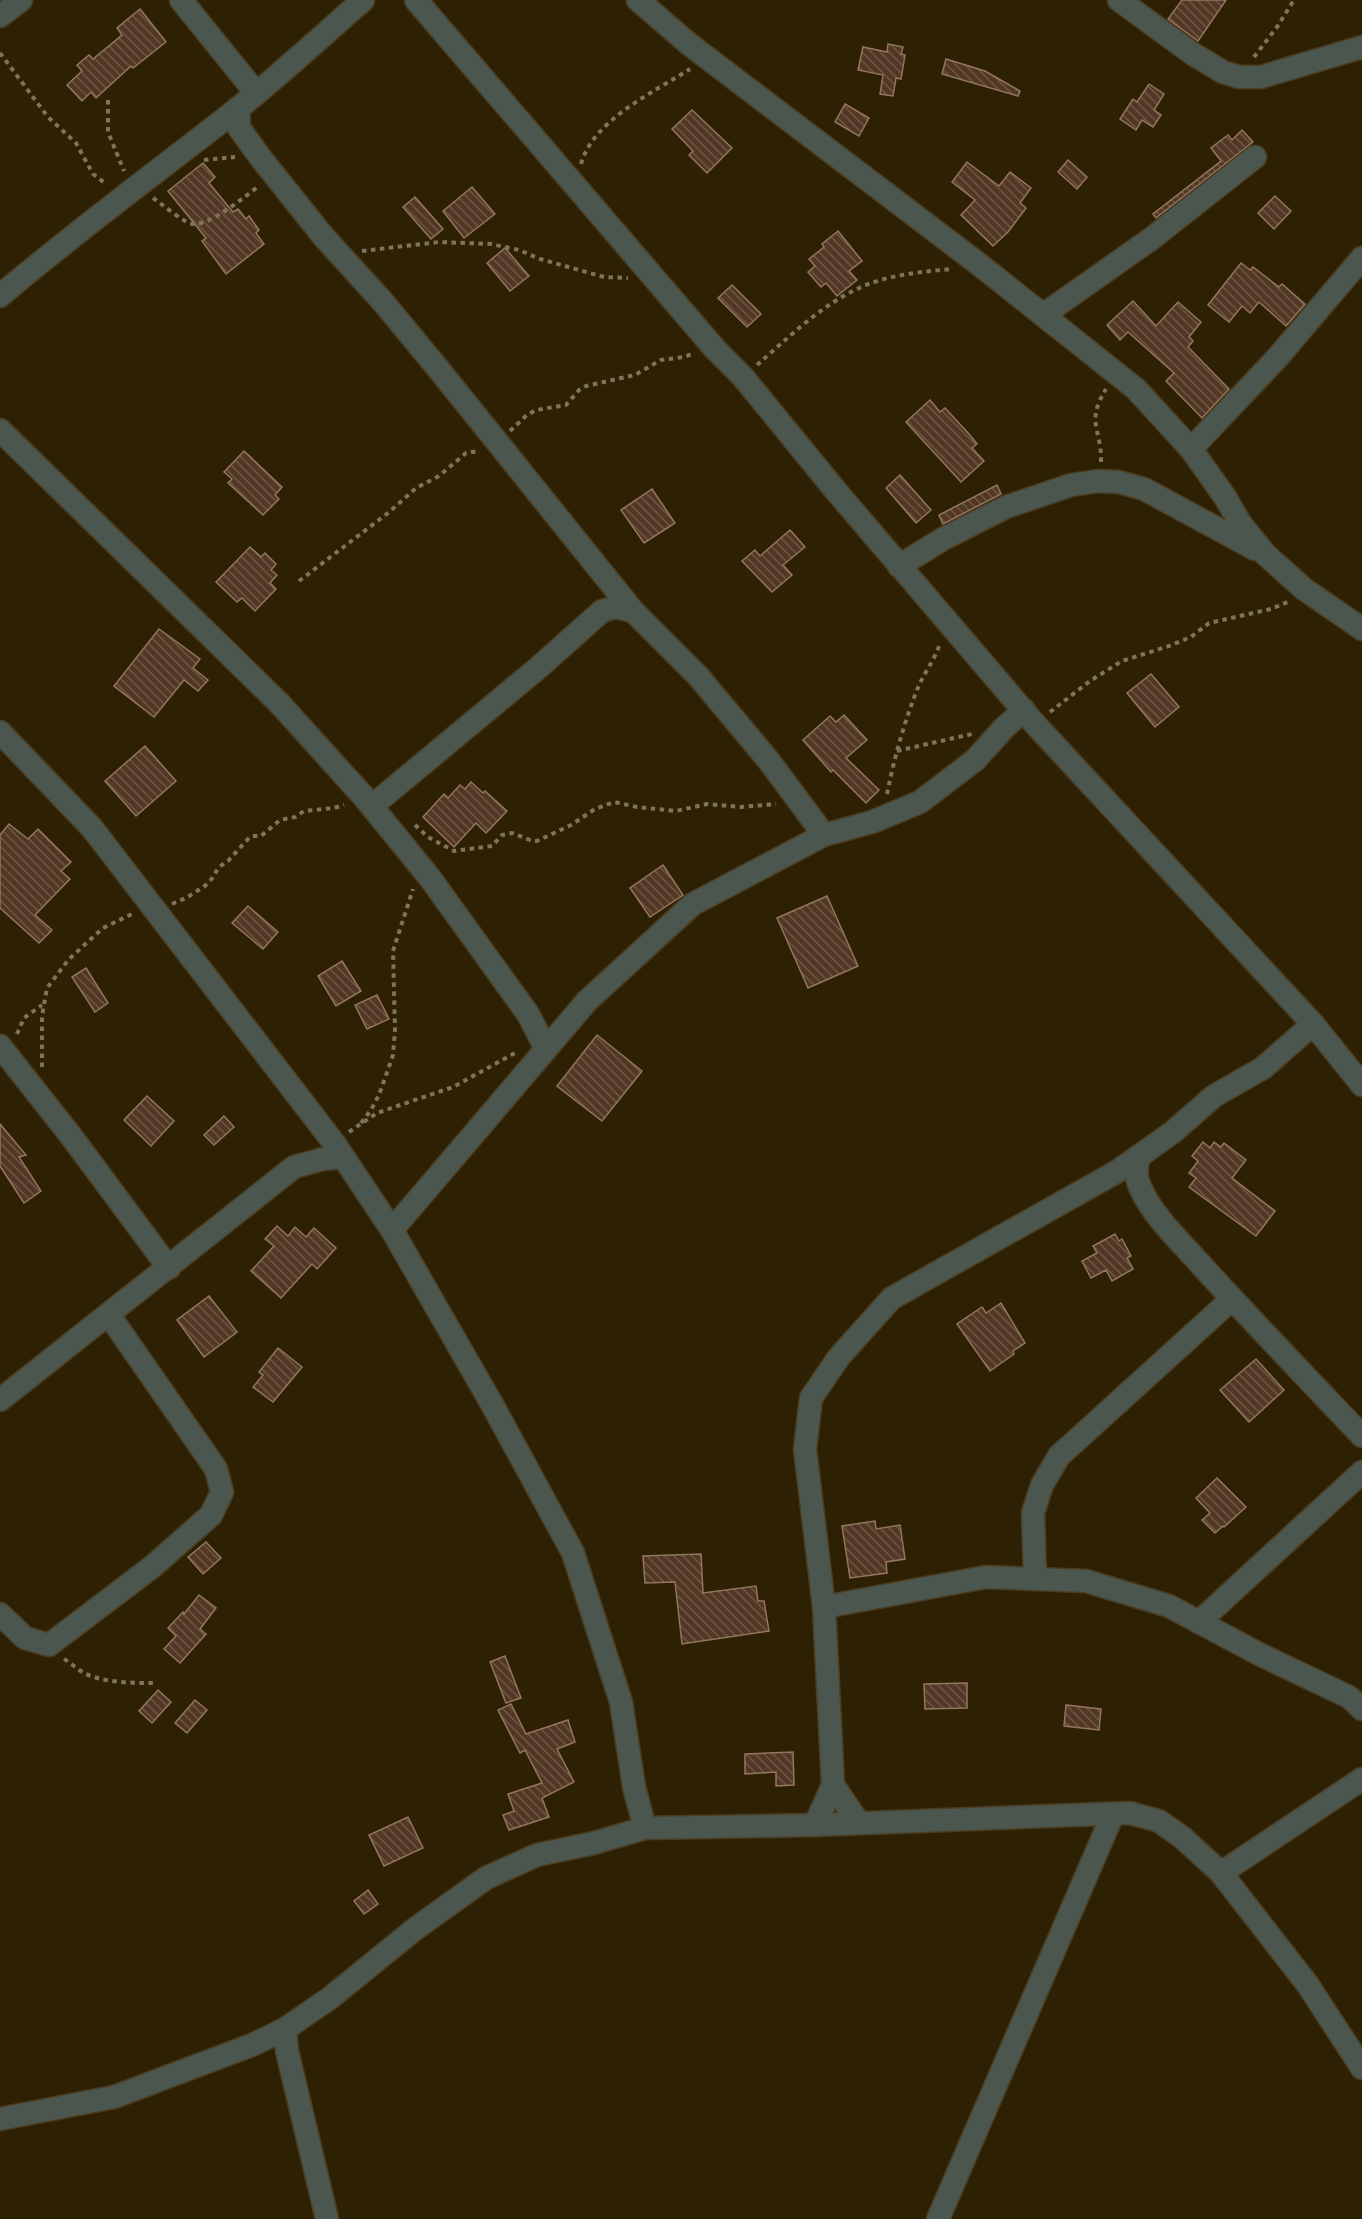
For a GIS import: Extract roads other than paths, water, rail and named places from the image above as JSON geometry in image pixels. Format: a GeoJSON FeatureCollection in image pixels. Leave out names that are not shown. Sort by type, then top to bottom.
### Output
{"type":"FeatureCollection","features":[{"type":"Feature","properties":{"kind":"street"},"geometry":{"type":"LineString","coordinates":[[0,16],[21,0]]}},
{"type":"Feature","properties":{"kind":"street"},"geometry":{"type":"LineString","coordinates":[[181,0],[256,93]]}},
{"type":"Feature","properties":{"kind":"street"},"geometry":{"type":"LineString","coordinates":[[0,296],[48,254],[133,191],[238,108],[363,0]]}},
{"type":"Feature","properties":{"kind":"street"},"geometry":{"type":"LineString","coordinates":[[416,0],[715,349],[743,377],[941,616],[1029,717],[1313,1024],[1362,1085]]}},
{"type":"Feature","properties":{"kind":"street"},"geometry":{"type":"LineString","coordinates":[[639,0],[707,58],[981,265],[1136,389],[1191,449],[1225,496],[1240,523],[1265,554],[1304,589],[1362,629]]}},
{"type":"Feature","properties":{"kind":"street"},"geometry":{"type":"LineString","coordinates":[[1128,3],[1193,54],[1223,72],[1239,77],[1261,77],[1362,46]]}},
{"type":"Feature","properties":{"kind":"street"},"geometry":{"type":"LineString","coordinates":[[238,108],[239,128],[323,236],[383,302],[633,611],[698,676],[769,761],[824,835]]}},
{"type":"Feature","properties":{"kind":"street"},"geometry":{"type":"LineString","coordinates":[[1042,315],[1151,239],[1255,157]]}},
{"type":"Feature","properties":{"kind":"street"},"geometry":{"type":"LineString","coordinates":[[1191,449],[1278,357],[1362,258]]}},
{"type":"Feature","properties":{"kind":"street"},"geometry":{"type":"LineString","coordinates":[[0,430],[279,703],[368,802],[421,867],[528,1014],[543,1044]]}},
{"type":"Feature","properties":{"kind":"street"},"geometry":{"type":"LineString","coordinates":[[900,566],[943,539],[1006,507],[1071,485],[1098,481],[1119,482],[1144,489],[1265,554]]}},
{"type":"Feature","properties":{"kind":"street"},"geometry":{"type":"LineString","coordinates":[[368,802],[538,668],[602,611],[616,607],[633,611]]}},
{"type":"Feature","properties":{"kind":"street"},"geometry":{"type":"LineString","coordinates":[[392,1230],[543,1044],[693,904],[824,835],[872,822],[920,802],[975,760],[1005,727],[1029,717]]}},
{"type":"Feature","properties":{"kind":"street"},"geometry":{"type":"LineString","coordinates":[[0,732],[92,828],[339,1150],[392,1230],[493,1406],[573,1553],[621,1702],[634,1787],[645,1828]]}},
{"type":"Feature","properties":{"kind":"street"},"geometry":{"type":"LineString","coordinates":[[815,1825],[833,1785],[824,1607],[805,1449],[811,1398],[839,1357],[892,1298],[1093,1185],[1139,1156],[1173,1132],[1214,1096],[1263,1068],[1313,1024]]}},
{"type":"Feature","properties":{"kind":"street"},"geometry":{"type":"LineString","coordinates":[[3,1049],[39,1093],[169,1268]]}},
{"type":"Feature","properties":{"kind":"street"},"geometry":{"type":"LineString","coordinates":[[0,1400],[294,1167],[323,1159],[339,1150]]}},
{"type":"Feature","properties":{"kind":"street"},"geometry":{"type":"LineString","coordinates":[[1139,1156],[1136,1172],[1140,1187],[1149,1203],[1174,1235],[1362,1436]]}},
{"type":"Feature","properties":{"kind":"street"},"geometry":{"type":"LineString","coordinates":[[1093,1185],[1122,1186],[1149,1203]]}},
{"type":"Feature","properties":{"kind":"street"},"geometry":{"type":"LineString","coordinates":[[1035,1580],[1033,1513],[1042,1485],[1059,1456],[1232,1299]]}},
{"type":"Feature","properties":{"kind":"street"},"geometry":{"type":"LineString","coordinates":[[0,1614],[25,1638],[49,1645],[152,1567],[212,1515],[222,1492],[216,1469],[108,1315]]}},
{"type":"Feature","properties":{"kind":"street"},"geometry":{"type":"LineString","coordinates":[[0,1380],[24,1383]]}},
{"type":"Feature","properties":{"kind":"street"},"geometry":{"type":"LineString","coordinates":[[1199,1622],[1362,1472]]}},
{"type":"Feature","properties":{"kind":"street"},"geometry":{"type":"LineString","coordinates":[[824,1607],[986,1578],[1086,1581],[1169,1606],[1349,1697],[1362,1709]]}},
{"type":"Feature","properties":{"kind":"street"},"geometry":{"type":"LineString","coordinates":[[1221,1873],[1362,1779]]}},
{"type":"Feature","properties":{"kind":"street"},"geometry":{"type":"LineString","coordinates":[[833,1785],[859,1823]]}},
{"type":"Feature","properties":{"kind":"street"},"geometry":{"type":"LineString","coordinates":[[0,2119],[114,2097],[252,2045],[285,2029],[330,1998],[415,1929],[486,1878],[537,1855],[594,1843],[645,1828],[815,1825],[1130,1813],[1159,1821],[1183,1838],[1221,1873],[1358,2053]]}},
{"type":"Feature","properties":{"kind":"street"},"geometry":{"type":"LineString","coordinates":[[938,2219],[1113,1814]]}},
{"type":"Feature","properties":{"kind":"street"},"geometry":{"type":"LineString","coordinates":[[285,2029],[287,2051],[327,2219]]}}]}
